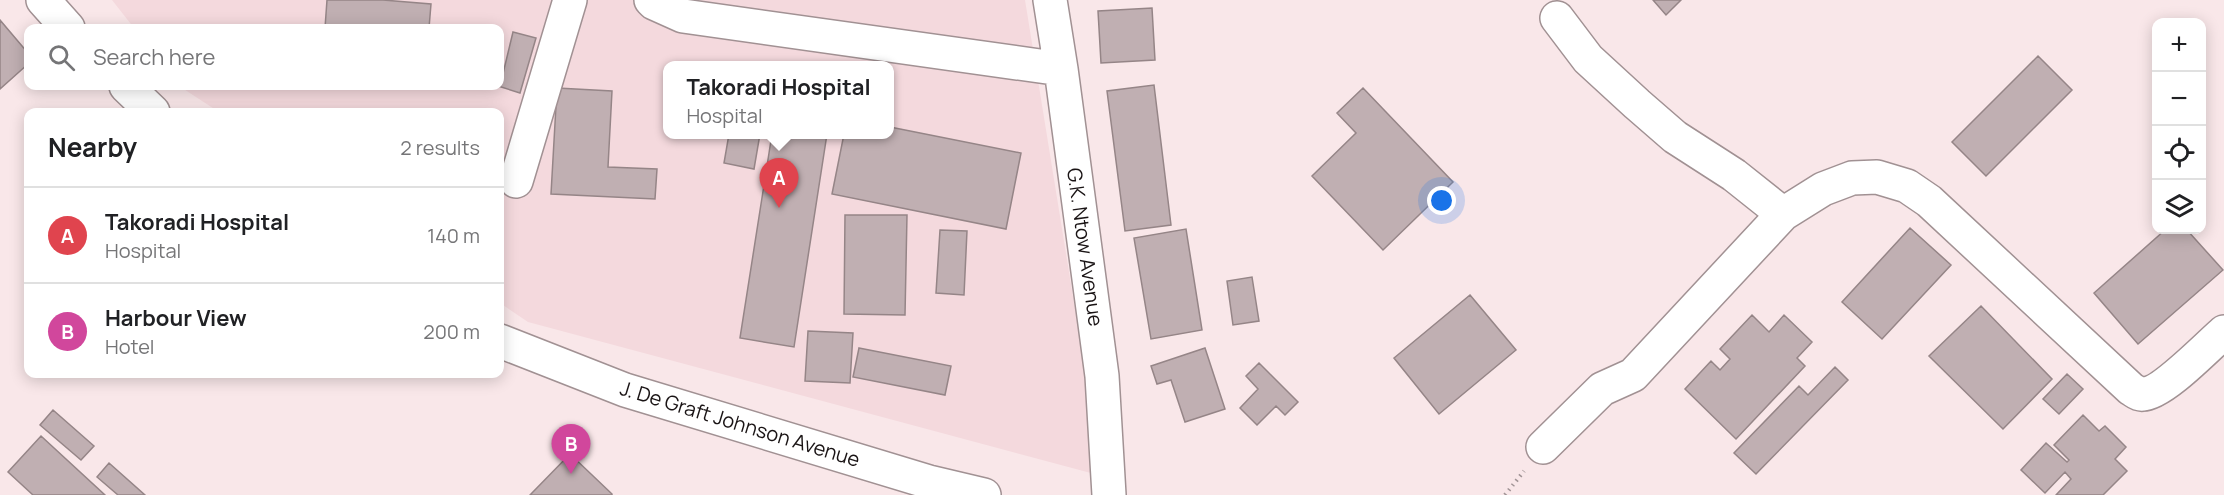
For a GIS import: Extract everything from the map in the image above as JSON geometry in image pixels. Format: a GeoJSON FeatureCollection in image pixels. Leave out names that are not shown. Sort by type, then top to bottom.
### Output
{"type":"FeatureCollection","features":[{"type":"Feature","properties":{"kind":"street"},"geometry":{"type":"LineString","coordinates":[[43,0],[64,24]]}},
{"type":"Feature","properties":{"kind":"street"},"geometry":{"type":"LineString","coordinates":[[516,181],[570,0]]}},
{"type":"Feature","properties":{"kind":"street"},"geometry":{"type":"LineString","coordinates":[[651,0],[683,16],[1061,69]]}},
{"type":"Feature","properties":{"kind":"street","name":"G.K. Ntow Avenue"},"geometry":{"type":"LineString","coordinates":[[1050,0],[1102,376],[1109,495]]}},
{"type":"Feature","properties":{"kind":"street"},"geometry":{"type":"LineString","coordinates":[[1557,18],[1588,59],[1675,137],[1734,175],[1783,214]]}},
{"type":"Feature","properties":{"kind":"street"},"geometry":{"type":"LineString","coordinates":[[130,90],[149,108]]}},
{"type":"Feature","properties":{"kind":"street"},"geometry":{"type":"LineString","coordinates":[[1543,447],[1602,389],[1633,375],[1783,214],[1823,189],[1852,178],[1878,177],[1907,186],[1929,201],[2130,389],[2140,395],[2151,393],[2168,383],[2224,332]]}},
{"type":"Feature","properties":{"kind":"street","name":"J. De Graft Johnson Avenue"},"geometry":{"type":"LineString","coordinates":[[504,343],[625,390],[929,482],[984,495]]}},
{"type":"Feature","properties":{"kind":"shaded area"},"geometry":{"type":"Polygon","coordinates":[[[112,0],[1025,0],[1102,476],[528,322],[504,306],[504,108],[213,108],[185,90],[504,90],[504,24],[131,24],[112,0]]]}},
{"type":"Feature","properties":{"kind":"building"},"geometry":{"type":"Polygon","coordinates":[[[327,0],[383,0],[431,4],[429,24],[325,24],[327,0]]]}},
{"type":"Feature","properties":{"kind":"building"},"geometry":{"type":"Polygon","coordinates":[[[1653,0],[1681,0],[1666,15],[1653,0]]]}},
{"type":"Feature","properties":{"kind":"building"},"geometry":{"type":"Polygon","coordinates":[[[1152,8],[1155,60],[1101,63],[1098,11],[1152,8]]]}},
{"type":"Feature","properties":{"kind":"building"},"geometry":{"type":"Polygon","coordinates":[[[0,20],[24,48],[24,68],[0,89],[0,20]]]}},
{"type":"Feature","properties":{"kind":"building"},"geometry":{"type":"Polygon","coordinates":[[[513,32],[536,38],[520,93],[504,88],[504,69],[513,32]]]}},
{"type":"Feature","properties":{"kind":"building"},"geometry":{"type":"Polygon","coordinates":[[[2038,56],[2072,90],[1986,176],[1952,142],[2038,56]]]}},
{"type":"Feature","properties":{"kind":"building"},"geometry":{"type":"Polygon","coordinates":[[[1154,85],[1171,225],[1125,231],[1107,91],[1154,85]]]}},
{"type":"Feature","properties":{"kind":"building"},"geometry":{"type":"Polygon","coordinates":[[[557,88],[612,91],[608,167],[657,169],[655,199],[551,194],[557,88]]]}},
{"type":"Feature","properties":{"kind":"building"},"geometry":{"type":"Polygon","coordinates":[[[1363,88],[1453,182],[1383,250],[1312,176],[1356,133],[1337,113],[1363,88]]]}},
{"type":"Feature","properties":{"kind":"building"},"geometry":{"type":"Polygon","coordinates":[[[894,128],[1021,153],[1006,229],[832,194],[843,139],[894,139],[894,128]]]}},
{"type":"Feature","properties":{"kind":"building"},"geometry":{"type":"Polygon","coordinates":[[[728,139],[759,139],[754,169],[724,163],[728,139]]]}},
{"type":"Feature","properties":{"kind":"building"},"geometry":{"type":"Polygon","coordinates":[[[771,139],[826,139],[794,347],[740,338],[771,139]]]}},
{"type":"Feature","properties":{"kind":"building"},"geometry":{"type":"Polygon","coordinates":[[[845,215],[907,215],[905,315],[844,314],[845,215]]]}},
{"type":"Feature","properties":{"kind":"building"},"geometry":{"type":"Polygon","coordinates":[[[1910,228],[1951,265],[1882,339],[1842,302],[1910,228]]]}},
{"type":"Feature","properties":{"kind":"building"},"geometry":{"type":"Polygon","coordinates":[[[1186,229],[1202,330],[1151,339],[1134,238],[1186,229]]]}},
{"type":"Feature","properties":{"kind":"building"},"geometry":{"type":"Polygon","coordinates":[[[940,230],[967,231],[964,295],[936,293],[940,230]]]}},
{"type":"Feature","properties":{"kind":"building"},"geometry":{"type":"Polygon","coordinates":[[[2160,234],[2191,234],[2223,270],[2138,344],[2094,293],[2160,234]]]}},
{"type":"Feature","properties":{"kind":"building"},"geometry":{"type":"Polygon","coordinates":[[[1252,277],[1259,321],[1233,325],[1227,281],[1252,277]]]}},
{"type":"Feature","properties":{"kind":"building"},"geometry":{"type":"Polygon","coordinates":[[[1470,295],[1516,350],[1439,414],[1394,358],[1470,295]]]}},
{"type":"Feature","properties":{"kind":"building"},"geometry":{"type":"Polygon","coordinates":[[[1981,306],[2052,379],[2003,429],[1929,356],[1981,306]]]}},
{"type":"Feature","properties":{"kind":"building"},"geometry":{"type":"Polygon","coordinates":[[[1752,315],[1769,332],[1784,315],[1812,342],[1797,358],[1805,366],[1736,439],[1685,389],[1711,361],[1720,370],[1730,359],[1720,349],[1752,315]]]}},
{"type":"Feature","properties":{"kind":"building"},"geometry":{"type":"Polygon","coordinates":[[[808,331],[853,333],[850,383],[805,381],[808,331]]]}},
{"type":"Feature","properties":{"kind":"building"},"geometry":{"type":"Polygon","coordinates":[[[859,348],[951,366],[945,395],[853,377],[859,348]]]}},
{"type":"Feature","properties":{"kind":"building"},"geometry":{"type":"Polygon","coordinates":[[[1205,348],[1225,409],[1185,422],[1171,380],[1157,384],[1151,366],[1205,348]]]}},
{"type":"Feature","properties":{"kind":"building"},"geometry":{"type":"Polygon","coordinates":[[[1259,363],[1298,402],[1285,415],[1276,406],[1257,425],[1240,408],[1258,389],[1246,376],[1259,363]]]}},
{"type":"Feature","properties":{"kind":"building"},"geometry":{"type":"Polygon","coordinates":[[[1835,367],[1848,380],[1756,474],[1734,453],[1799,386],[1808,395],[1835,367]]]}},
{"type":"Feature","properties":{"kind":"building"},"geometry":{"type":"Polygon","coordinates":[[[2067,374],[2083,389],[2059,414],[2043,399],[2067,374]]]}},
{"type":"Feature","properties":{"kind":"building"},"geometry":{"type":"Polygon","coordinates":[[[53,410],[94,446],[81,460],[40,425],[53,410]]]}},
{"type":"Feature","properties":{"kind":"building"},"geometry":{"type":"Polygon","coordinates":[[[2083,415],[2099,431],[2105,426],[2126,447],[2115,459],[2127,471],[2103,495],[2056,495],[2071,479],[2065,472],[2045,493],[2021,470],[2046,443],[2067,462],[2069,460],[2054,445],[2083,415]]]}},
{"type":"Feature","properties":{"kind":"building"},"geometry":{"type":"Polygon","coordinates":[[[41,436],[105,495],[33,495],[8,472],[41,436]]]}},
{"type":"Feature","properties":{"kind":"building"},"geometry":{"type":"Polygon","coordinates":[[[570,454],[612,494],[612,495],[530,495],[570,454]]]}},
{"type":"Feature","properties":{"kind":"building"},"geometry":{"type":"Polygon","coordinates":[[[109,463],[145,495],[118,495],[97,477],[109,463]]]}},
{"type":"Feature","properties":{"kind":"place","name":"Takoradi Hospital"},"geometry":{"type":"Point","coordinates":[779,208]}},
{"type":"Feature","properties":{"kind":"place","name":"Harbour View"},"geometry":{"type":"Point","coordinates":[571,474]}}]}
